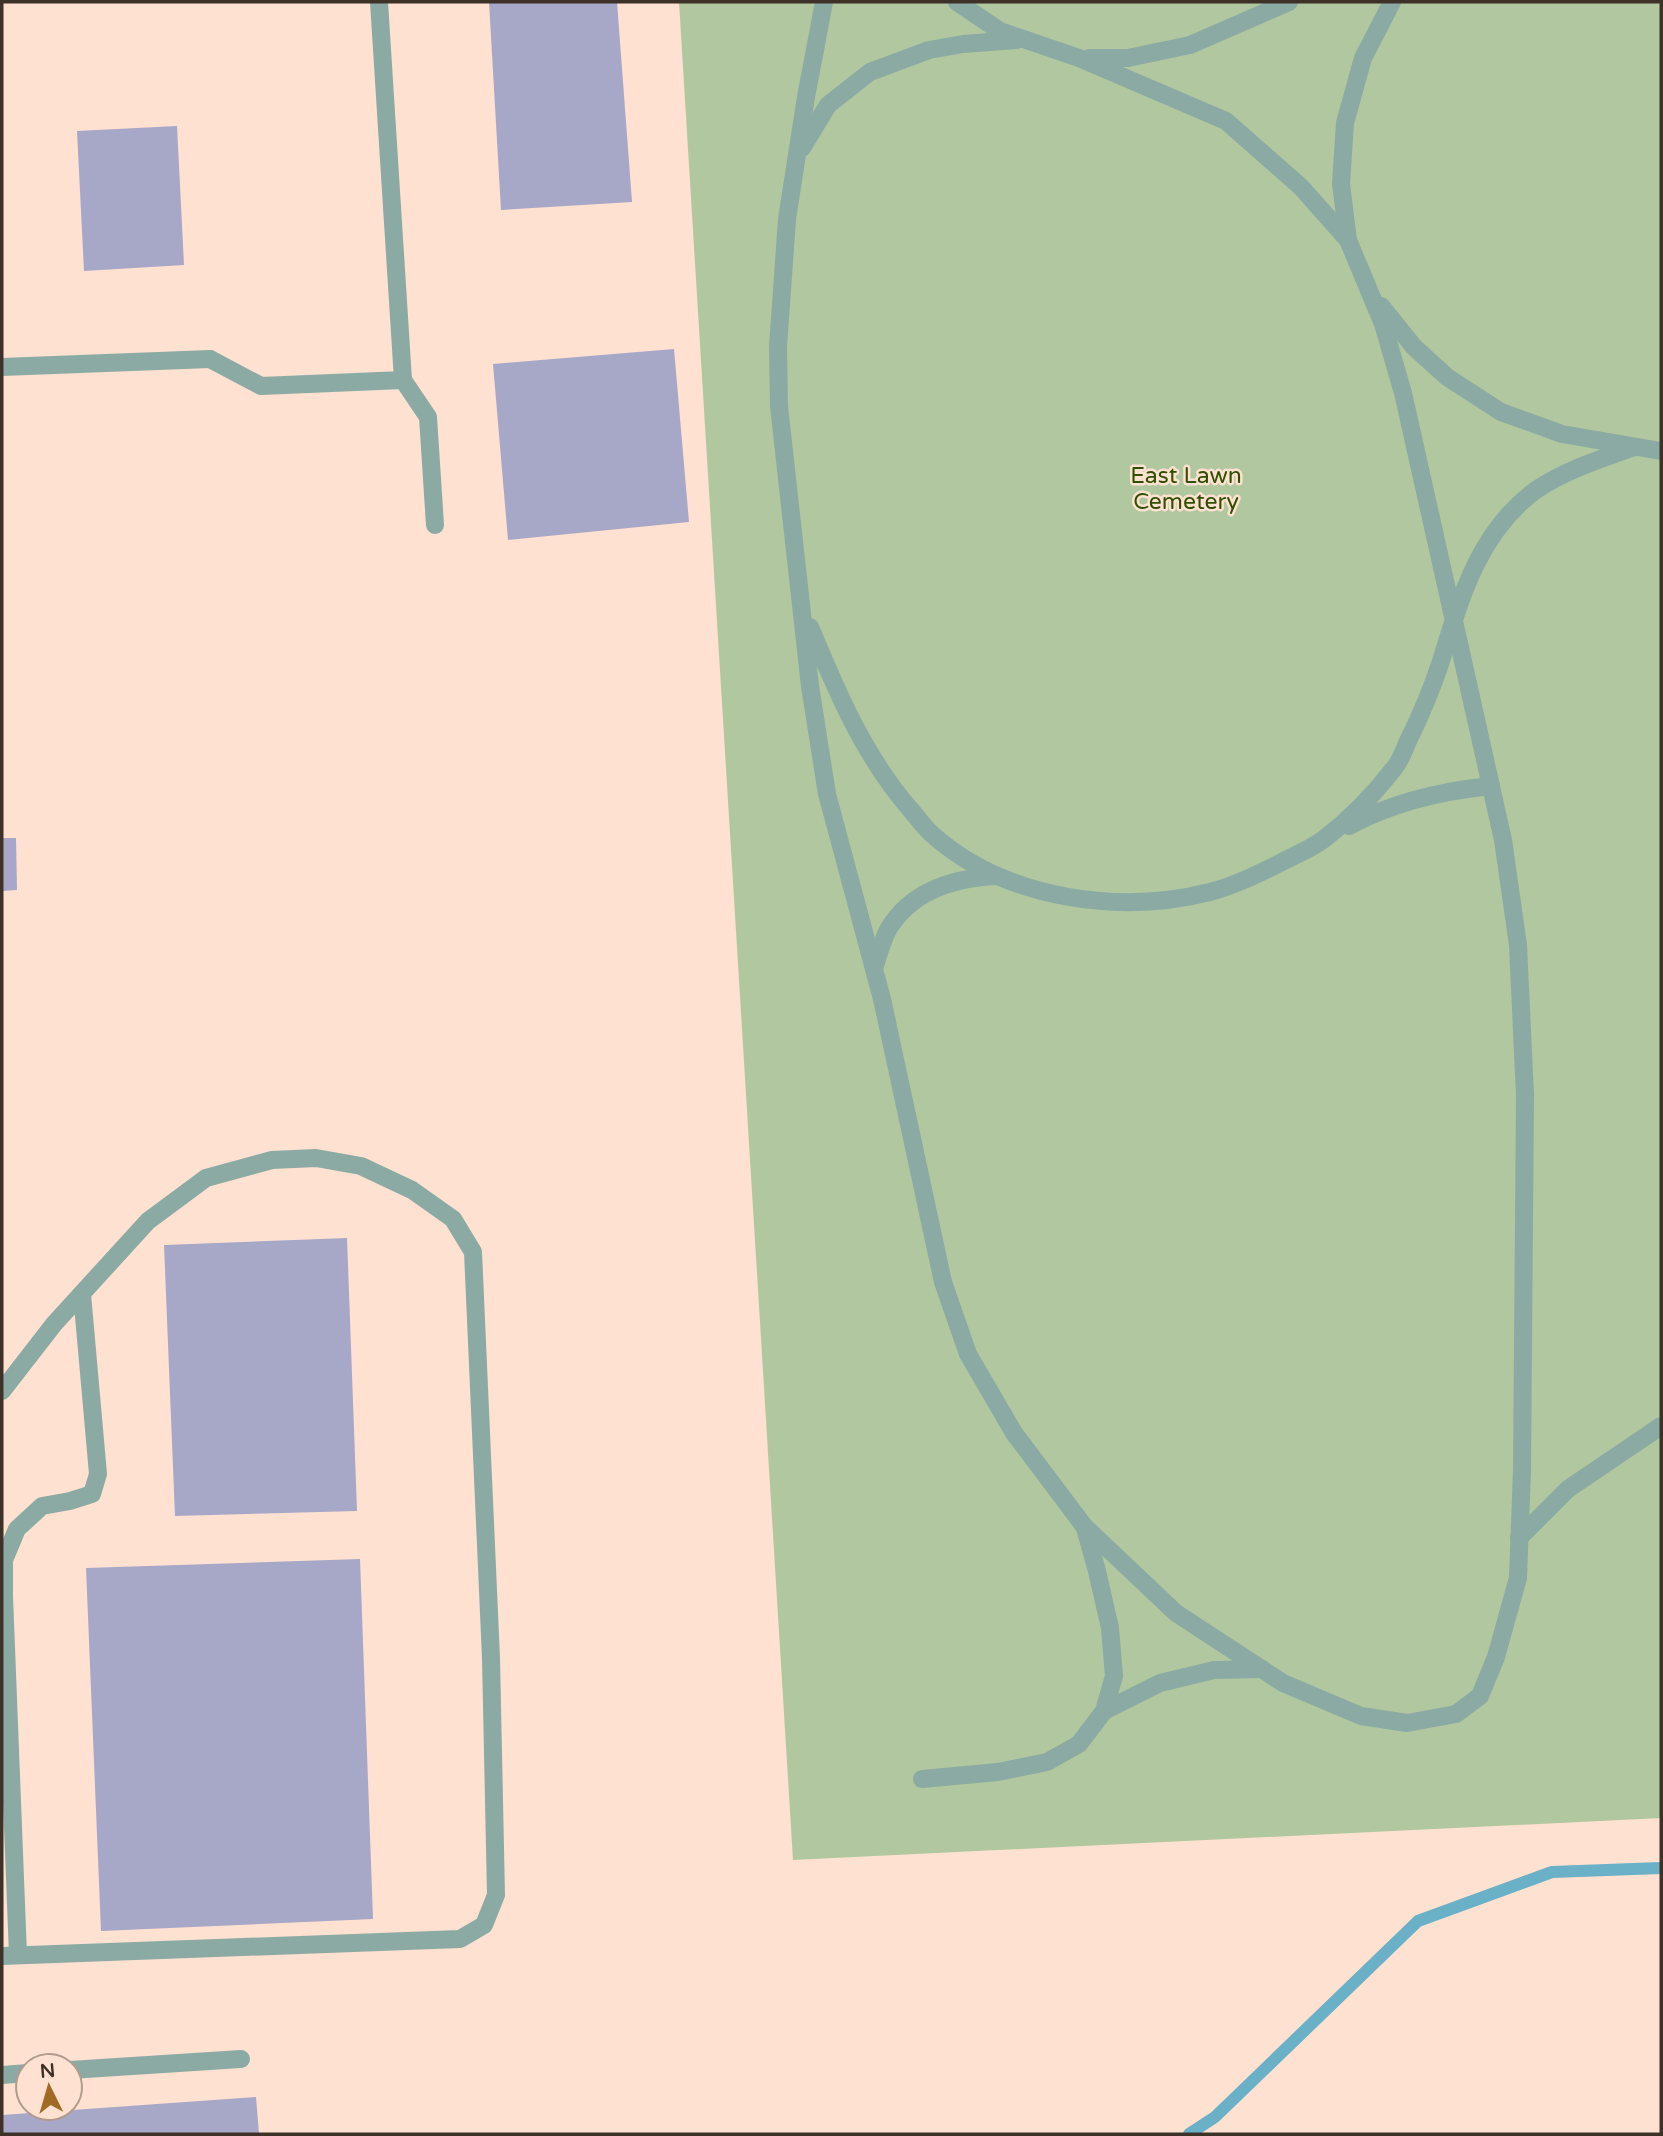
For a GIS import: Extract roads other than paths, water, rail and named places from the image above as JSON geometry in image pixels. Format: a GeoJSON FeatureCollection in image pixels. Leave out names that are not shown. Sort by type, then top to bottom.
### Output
{"type":"FeatureCollection","features":[{"type":"Feature","properties":{"kind":"street"},"geometry":{"type":"LineString","coordinates":[[379,2],[402,380],[428,417],[435,525]]}},
{"type":"Feature","properties":{"kind":"street"},"geometry":{"type":"LineString","coordinates":[[824,2],[787,219],[778,347],[779,405],[810,686],[827,794],[874,969],[943,1282],[968,1354],[1014,1433],[1084,1526],[1176,1613],[1283,1683],[1361,1716],[1407,1723],[1456,1714],[1480,1696],[1496,1657],[1518,1578],[1522,1456],[1525,1095],[1518,945],[1503,840],[1403,393],[1382,324],[1348,240],[1341,184],[1345,123],[1363,58],[1392,2]]}},
{"type":"Feature","properties":{"kind":"street"},"geometry":{"type":"LineString","coordinates":[[957,2],[1000,31],[1079,58],[1226,121],[1301,187],[1348,240]]}},
{"type":"Feature","properties":{"kind":"street"},"geometry":{"type":"LineString","coordinates":[[1079,58],[1128,58],[1190,45],[1289,2]]}},
{"type":"Feature","properties":{"kind":"street"},"geometry":{"type":"LineString","coordinates":[[796,157],[828,105],[870,72],[929,50],[1025,39]]}},
{"type":"Feature","properties":{"kind":"street"},"geometry":{"type":"LineString","coordinates":[[1370,292],[1414,347],[1447,377],[1501,412],[1562,434],[1661,451]]}},
{"type":"Feature","properties":{"kind":"street"},"geometry":{"type":"LineString","coordinates":[[2,368],[210,359],[261,386],[402,380]]}},
{"type":"Feature","properties":{"kind":"street"},"geometry":{"type":"LineString","coordinates":[[1322,841],[1361,806],[1397,765],[1429,697],[1474,563],[1502,523],[1536,491],[1579,467],[1634,447]]}},
{"type":"Feature","properties":{"kind":"street"},"geometry":{"type":"LineString","coordinates":[[802,606],[833,682],[862,741],[896,793],[933,835],[973,864],[1010,882],[1054,893],[1107,901],[1155,901],[1211,892],[1266,870],[1374,812],[1457,789],[1490,786]]}},
{"type":"Feature","properties":{"kind":"street"},"geometry":{"type":"LineString","coordinates":[[874,969],[889,929],[910,902],[939,887],[970,877],[998,876]]}},
{"type":"Feature","properties":{"kind":"street"},"geometry":{"type":"LineString","coordinates":[[2,1391],[54,1324],[148,1221],[206,1178],[272,1160],[316,1158],[361,1166],[412,1190],[453,1219],[473,1252],[491,1658],[496,1895],[484,1925],[460,1939],[10,1956],[4,1560],[17,1529],[42,1506],[70,1502],[92,1494],[98,1474],[82,1294]]}},
{"type":"Feature","properties":{"kind":"street"},"geometry":{"type":"LineString","coordinates":[[1519,1538],[1568,1489],[1661,1426]]}},
{"type":"Feature","properties":{"kind":"street"},"geometry":{"type":"LineString","coordinates":[[922,1779],[998,1772],[1046,1762],[1079,1744],[1104,1711],[1114,1676],[1110,1629],[1084,1526]]}},
{"type":"Feature","properties":{"kind":"street"},"geometry":{"type":"LineString","coordinates":[[1104,1711],[1160,1683],[1214,1670],[1262,1669]]}},
{"type":"Feature","properties":{"kind":"street"},"geometry":{"type":"LineString","coordinates":[[84,2069],[241,2059]]}},
{"type":"Feature","properties":{"kind":"waterway"},"geometry":{"type":"LineString","coordinates":[[1189,2134],[1215,2117],[1418,1921],[1552,1872],[1661,1868]]}},
{"type":"Feature","properties":{"kind":"park label","name":"East Lawn Cemetery"},"geometry":{"type":"Point","coordinates":[1186,489]}}]}
